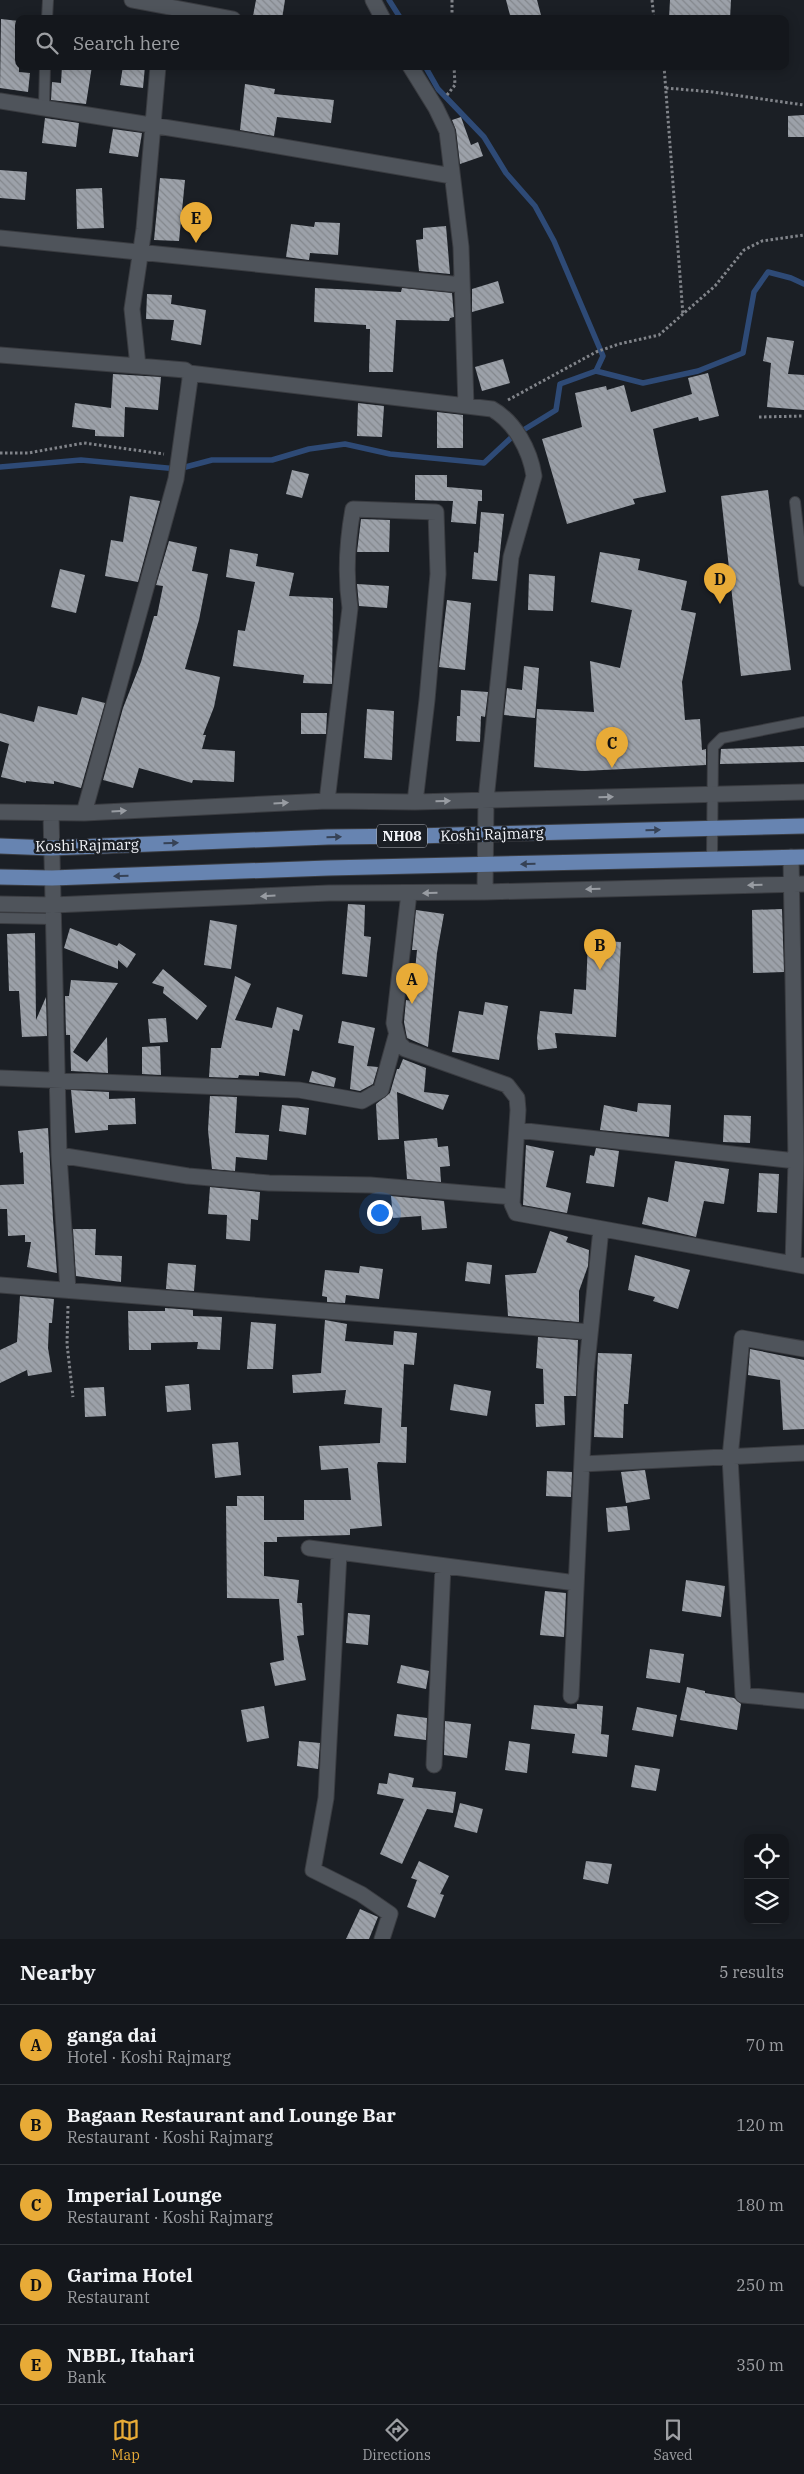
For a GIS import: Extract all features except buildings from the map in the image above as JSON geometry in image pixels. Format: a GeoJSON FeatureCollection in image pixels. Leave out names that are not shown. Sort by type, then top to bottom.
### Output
{"type":"FeatureCollection","features":[{"type":"Feature","properties":{"kind":"main road","name":"Koshi Rajmarg"},"geometry":{"type":"LineString","coordinates":[[0,846],[51,848],[328,836],[804,826]]}},
{"type":"Feature","properties":{"kind":"main road","name":"Koshi Rajmarg"},"geometry":{"type":"LineString","coordinates":[[0,877],[52,878],[798,857]]}},
{"type":"Feature","properties":{"kind":"street"},"geometry":{"type":"LineString","coordinates":[[132,0],[162,8],[207,15]]}},
{"type":"Feature","properties":{"kind":"street"},"geometry":{"type":"LineString","coordinates":[[373,0],[381,15]]}},
{"type":"Feature","properties":{"kind":"street"},"geometry":{"type":"LineString","coordinates":[[138,366],[133,335],[132,309],[141,252],[158,70]]}},
{"type":"Feature","properties":{"kind":"street"},"geometry":{"type":"LineString","coordinates":[[412,70],[436,108],[447,131],[461,247],[466,406]]}},
{"type":"Feature","properties":{"kind":"street"},"geometry":{"type":"LineString","coordinates":[[0,101],[154,125],[452,176]]}},
{"type":"Feature","properties":{"kind":"street"},"geometry":{"type":"LineString","coordinates":[[0,238],[462,285]]}},
{"type":"Feature","properties":{"kind":"street"},"geometry":{"type":"LineString","coordinates":[[0,355],[185,370],[189,373],[492,409],[511,425],[532,463],[534,476],[511,557],[486,800],[484,892]]}},
{"type":"Feature","properties":{"kind":"street"},"geometry":{"type":"LineString","coordinates":[[84,813],[176,479],[189,373]]}},
{"type":"Feature","properties":{"kind":"street"},"geometry":{"type":"LineString","coordinates":[[327,801],[350,608],[346,586],[347,558],[353,510],[436,512],[438,574],[427,700],[415,802]]}},
{"type":"Feature","properties":{"kind":"street"},"geometry":{"type":"LineString","coordinates":[[0,812],[51,814],[327,801],[415,802],[804,792]]}},
{"type":"Feature","properties":{"kind":"street"},"geometry":{"type":"LineString","coordinates":[[51,814],[59,1155],[68,1290]]}},
{"type":"Feature","properties":{"kind":"street"},"geometry":{"type":"LineString","coordinates":[[396,1036],[406,1049],[507,1085],[517,1098],[517,1130],[512,1197],[513,1208],[520,1214],[799,1265],[796,1161],[799,997],[798,857]]}},
{"type":"Feature","properties":{"kind":"street"},"geometry":{"type":"LineString","coordinates":[[0,904],[53,912],[329,893],[484,892],[799,884]]}},
{"type":"Feature","properties":{"kind":"street"},"geometry":{"type":"LineString","coordinates":[[0,1078],[299,1090],[362,1102],[381,1090],[396,1036],[394,1023],[409,893]]}},
{"type":"Feature","properties":{"kind":"street"},"geometry":{"type":"LineString","coordinates":[[517,1130],[796,1161]]}},
{"type":"Feature","properties":{"kind":"street"},"geometry":{"type":"LineString","coordinates":[[59,1155],[188,1176],[251,1182],[370,1186],[512,1197]]}},
{"type":"Feature","properties":{"kind":"street"},"geometry":{"type":"LineString","coordinates":[[571,1696],[590,1332],[601,1229]]}},
{"type":"Feature","properties":{"kind":"street"},"geometry":{"type":"LineString","coordinates":[[0,1285],[590,1332]]}},
{"type":"Feature","properties":{"kind":"street"},"geometry":{"type":"LineString","coordinates":[[804,1349],[742,1338],[730,1457],[743,1695],[804,1702]]}},
{"type":"Feature","properties":{"kind":"street"},"geometry":{"type":"LineString","coordinates":[[582,1464],[804,1453]]}},
{"type":"Feature","properties":{"kind":"street"},"geometry":{"type":"LineString","coordinates":[[308,1548],[576,1583]]}},
{"type":"Feature","properties":{"kind":"street"},"geometry":{"type":"LineString","coordinates":[[339,1553],[326,1798],[313,1870],[361,1894],[390,1914],[382,1939]]}},
{"type":"Feature","properties":{"kind":"street"},"geometry":{"type":"LineString","coordinates":[[434,1765],[443,1566]]}},
{"type":"Feature","properties":{"kind":"lane"},"geometry":{"type":"LineString","coordinates":[[47,15],[48,0]]}},
{"type":"Feature","properties":{"kind":"lane"},"geometry":{"type":"LineString","coordinates":[[44,108],[45,70]]}},
{"type":"Feature","properties":{"kind":"lane"},"geometry":{"type":"LineString","coordinates":[[795,502],[804,581]]}},
{"type":"Feature","properties":{"kind":"lane"},"geometry":{"type":"LineString","coordinates":[[712,859],[713,747],[716,742],[722,738],[804,722]]}},
{"type":"Feature","properties":{"kind":"lane"},"geometry":{"type":"LineString","coordinates":[[0,918],[53,912]]}},
{"type":"Feature","properties":{"kind":"path"},"geometry":{"type":"LineString","coordinates":[[452,0],[452,15]]}},
{"type":"Feature","properties":{"kind":"path"},"geometry":{"type":"LineString","coordinates":[[652,0],[654,15]]}},
{"type":"Feature","properties":{"kind":"path"},"geometry":{"type":"LineString","coordinates":[[452,88],[455,85],[454,70]]}},
{"type":"Feature","properties":{"kind":"path"},"geometry":{"type":"LineString","coordinates":[[664,70],[683,316]]}},
{"type":"Feature","properties":{"kind":"path"},"geometry":{"type":"LineString","coordinates":[[666,88],[713,92],[804,105]]}},
{"type":"Feature","properties":{"kind":"path"},"geometry":{"type":"LineString","coordinates":[[492,409],[596,352],[659,335],[683,316],[715,286],[744,250],[762,241],[804,235]]}},
{"type":"Feature","properties":{"kind":"path"},"geometry":{"type":"LineString","coordinates":[[758,417],[804,416]]}},
{"type":"Feature","properties":{"kind":"path"},"geometry":{"type":"LineString","coordinates":[[0,453],[28,452],[84,444],[180,456]]}},
{"type":"Feature","properties":{"kind":"path"},"geometry":{"type":"LineString","coordinates":[[68,1290],[67,1344],[73,1397]]}},
{"type":"Feature","properties":{"kind":"waterway"},"geometry":{"type":"LineString","coordinates":[[389,0],[398,15]]}},
{"type":"Feature","properties":{"kind":"waterway"},"geometry":{"type":"LineString","coordinates":[[427,70],[438,89],[484,137],[506,173],[535,206],[554,241],[603,356],[596,371]]}},
{"type":"Feature","properties":{"kind":"waterway"},"geometry":{"type":"LineString","coordinates":[[0,467],[81,460],[178,469],[212,460],[272,460],[309,449],[345,444],[390,454],[484,463],[512,437],[556,410],[560,384],[596,371],[643,383],[698,371],[743,353],[754,292],[768,272],[791,278],[804,284]]}},
{"type":"Feature","properties":{"kind":"place","name":"NBBL, Itahari"},"geometry":{"type":"Point","coordinates":[196,243]}},
{"type":"Feature","properties":{"kind":"place","name":"Garima Hotel"},"geometry":{"type":"Point","coordinates":[720,604]}},
{"type":"Feature","properties":{"kind":"place","name":"Imperial Lounge"},"geometry":{"type":"Point","coordinates":[612,768]}},
{"type":"Feature","properties":{"kind":"place","name":"Bagaan Restaurant and Lounge Bar"},"geometry":{"type":"Point","coordinates":[600,970]}},
{"type":"Feature","properties":{"kind":"place","name":"ganga dai"},"geometry":{"type":"Point","coordinates":[412,1004]}}]}
